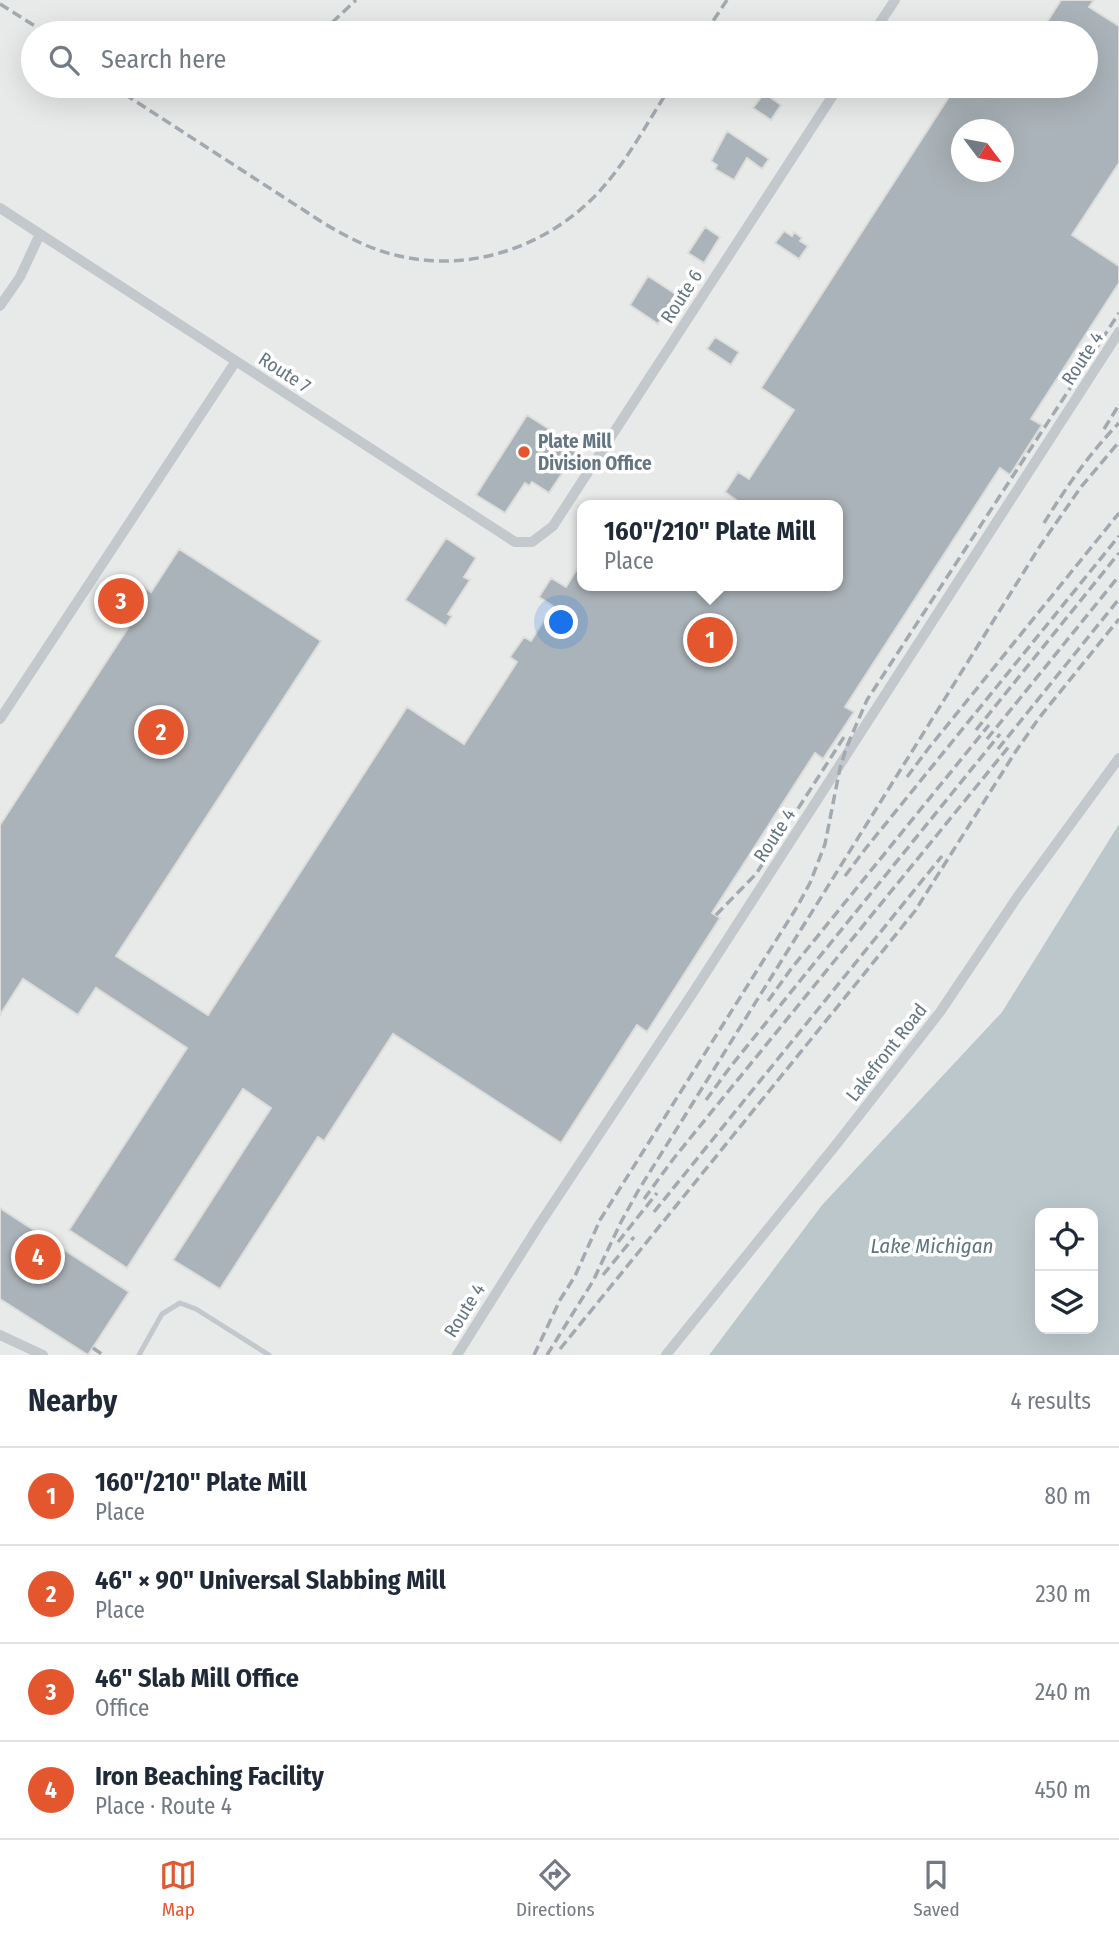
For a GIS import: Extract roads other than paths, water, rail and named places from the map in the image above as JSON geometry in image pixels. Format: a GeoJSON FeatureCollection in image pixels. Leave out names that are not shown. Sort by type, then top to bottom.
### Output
{"type":"FeatureCollection","features":[{"type":"Feature","properties":{"kind":"street"},"geometry":{"type":"LineString","coordinates":[[881,21],[895,0]]}},
{"type":"Feature","properties":{"kind":"street","name":"Route 6"},"geometry":{"type":"LineString","coordinates":[[553,526],[831,98]]}},
{"type":"Feature","properties":{"kind":"street","name":"Route 7"},"geometry":{"type":"LineString","coordinates":[[0,208],[515,542],[533,542],[553,526]]}},
{"type":"Feature","properties":{"kind":"street"},"geometry":{"type":"LineString","coordinates":[[0,306],[20,277],[40,234]]}},
{"type":"Feature","properties":{"kind":"street","name":"Route 4"},"geometry":{"type":"LineString","coordinates":[[457,1355],[1119,332]]}},
{"type":"Feature","properties":{"kind":"street"},"geometry":{"type":"LineString","coordinates":[[0,719],[236,361]]}},
{"type":"Feature","properties":{"kind":"street","name":"Lakefront Road"},"geometry":{"type":"LineString","coordinates":[[666,1355],[940,1012],[1018,896],[1119,758]]}},
{"type":"Feature","properties":{"kind":"street"},"geometry":{"type":"LineString","coordinates":[[0,1335],[43,1355]]}},
{"type":"Feature","properties":{"kind":"lane"},"geometry":{"type":"LineString","coordinates":[[139,1355],[162,1314],[180,1303],[196,1309],[269,1355]]}},
{"type":"Feature","properties":{"kind":"water","name":"Lake Michigan"},"geometry":{"type":"Polygon","coordinates":[[[1119,824],[1119,1355],[709,1355],[822,1205],[1002,1012],[1119,824]]]}},
{"type":"Feature","properties":{"kind":"railway"},"geometry":{"type":"LineString","coordinates":[[334,21],[356,0]]}},
{"type":"Feature","properties":{"kind":"railway"},"geometry":{"type":"LineString","coordinates":[[713,21],[727,0]]}},
{"type":"Feature","properties":{"kind":"railway"},"geometry":{"type":"LineString","coordinates":[[0,4],[27,21]]}},
{"type":"Feature","properties":{"kind":"railway"},"geometry":{"type":"LineString","coordinates":[[131,98],[352,239],[399,256],[451,261],[502,252],[549,232],[571,217],[591,200],[614,174],[663,98]]}},
{"type":"Feature","properties":{"kind":"railway"},"geometry":{"type":"LineString","coordinates":[[534,1355],[560,1300],[575,1276],[600,1220],[810,883],[825,844],[840,768],[867,700],[1119,313]]}},
{"type":"Feature","properties":{"kind":"railway"},"geometry":{"type":"LineString","coordinates":[[1104,429],[1119,405]]}},
{"type":"Feature","properties":{"kind":"railway"},"geometry":{"type":"LineString","coordinates":[[1044,523],[1079,471],[1119,423]]}},
{"type":"Feature","properties":{"kind":"railway"},"geometry":{"type":"LineString","coordinates":[[547,1355],[593,1281],[638,1191],[1040,546],[1081,487],[1119,442]]}},
{"type":"Feature","properties":{"kind":"railway"},"geometry":{"type":"LineString","coordinates":[[907,777],[1119,513]]}},
{"type":"Feature","properties":{"kind":"railway"},"geometry":{"type":"LineString","coordinates":[[845,876],[1119,536]]}},
{"type":"Feature","properties":{"kind":"railway"},"geometry":{"type":"LineString","coordinates":[[976,730],[1119,553]]}},
{"type":"Feature","properties":{"kind":"railway"},"geometry":{"type":"LineString","coordinates":[[987,739],[1119,576]]}},
{"type":"Feature","properties":{"kind":"railway"},"geometry":{"type":"LineString","coordinates":[[998,749],[1119,599]]}},
{"type":"Feature","properties":{"kind":"railway"},"geometry":{"type":"LineString","coordinates":[[560,1349],[915,911],[1039,718],[1119,619]]}},
{"type":"Feature","properties":{"kind":"railway"},"geometry":{"type":"LineString","coordinates":[[768,1001],[989,725]]}},
{"type":"Feature","properties":{"kind":"railway"},"geometry":{"type":"LineString","coordinates":[[706,1100],[1000,734]]}},
{"type":"Feature","properties":{"kind":"railway"},"geometry":{"type":"LineString","coordinates":[[716,915],[756,874],[844,737]]}},
{"type":"Feature","properties":{"kind":"railway"},"geometry":{"type":"LineString","coordinates":[[644,1199],[674,1158],[1011,744]]}},
{"type":"Feature","properties":{"kind":"railway"},"geometry":{"type":"LineString","coordinates":[[654,1212],[942,856]]}},
{"type":"Feature","properties":{"kind":"railway"},"geometry":{"type":"LineString","coordinates":[[618,1242],[657,1193]]}},
{"type":"Feature","properties":{"kind":"railway"},"geometry":{"type":"LineString","coordinates":[[603,1275],[634,1237]]}},
{"type":"Feature","properties":{"kind":"railway"},"geometry":{"type":"LineString","coordinates":[[93,1348],[103,1355]]}},
{"type":"Feature","properties":{"kind":"place","name":"Plate Mill Division Office"},"geometry":{"type":"Point","coordinates":[524,452]}},
{"type":"Feature","properties":{"kind":"place","name":"46\" Slab Mill Office"},"geometry":{"type":"Point","coordinates":[121,601]}},
{"type":"Feature","properties":{"kind":"place","name":"160\"/210\" Plate Mill"},"geometry":{"type":"Point","coordinates":[710,640]}},
{"type":"Feature","properties":{"kind":"place","name":"46\" × 90\" Universal Slabbing Mill"},"geometry":{"type":"Point","coordinates":[161,732]}},
{"type":"Feature","properties":{"kind":"place","name":"Iron Beaching Facility"},"geometry":{"type":"Point","coordinates":[38,1257]}}]}
